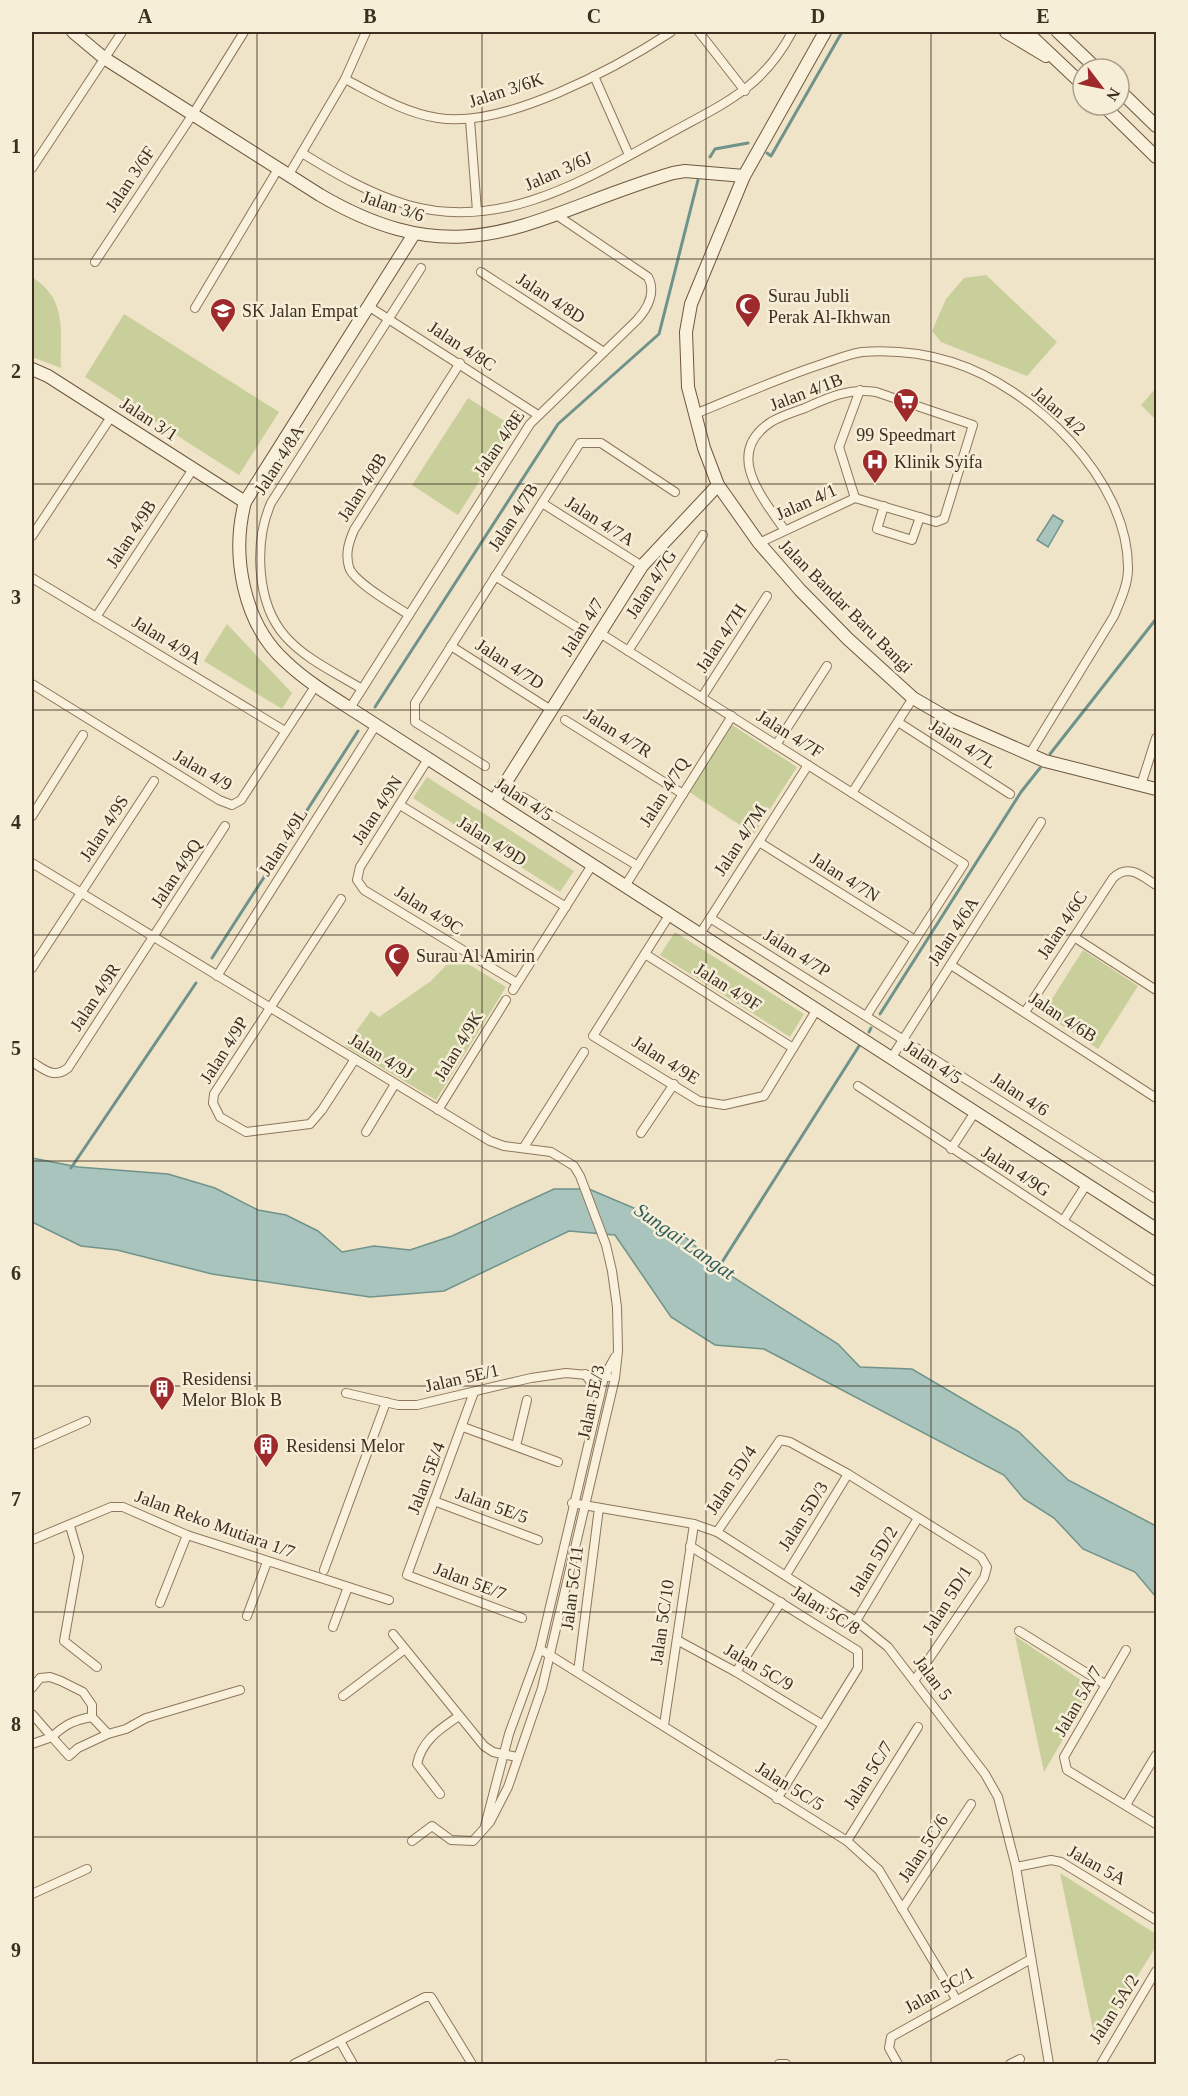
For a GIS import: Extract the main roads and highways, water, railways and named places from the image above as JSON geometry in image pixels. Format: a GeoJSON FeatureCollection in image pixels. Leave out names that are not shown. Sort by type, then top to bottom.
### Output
{"type":"FeatureCollection","features":[{"type":"Feature","properties":{"kind":"water"},"geometry":{"type":"Polygon","coordinates":[[[1053,515],[1063,521],[1048,547],[1037,540],[1053,515]]]}},
{"type":"Feature","properties":{"kind":"water","name":"Sungai Langat"},"geometry":{"type":"Polygon","coordinates":[[[32,1158],[78,1167],[168,1174],[215,1188],[258,1210],[286,1215],[318,1231],[342,1252],[374,1246],[410,1250],[452,1236],[554,1189],[589,1189],[643,1212],[684,1236],[722,1270],[838,1344],[860,1367],[912,1369],[1019,1432],[1068,1480],[1156,1526],[1156,1597],[1135,1572],[1083,1549],[1054,1518],[1024,1499],[1004,1475],[764,1349],[715,1345],[671,1317],[615,1235],[569,1231],[444,1291],[370,1297],[212,1274],[117,1250],[81,1246],[32,1222],[32,1158]]]}},
{"type":"Feature","properties":{"kind":"waterway"},"geometry":{"type":"LineString","coordinates":[[767,153],[771,156],[842,32]]}},
{"type":"Feature","properties":{"kind":"waterway"},"geometry":{"type":"LineString","coordinates":[[710,157],[715,149],[748,143]]}},
{"type":"Feature","properties":{"kind":"waterway"},"geometry":{"type":"LineString","coordinates":[[375,707],[558,424],[659,334],[698,180]]}},
{"type":"Feature","properties":{"kind":"waterway"},"geometry":{"type":"LineString","coordinates":[[1050,754],[1156,619]]}},
{"type":"Feature","properties":{"kind":"waterway"},"geometry":{"type":"LineString","coordinates":[[212,958],[358,731]]}},
{"type":"Feature","properties":{"kind":"waterway"},"geometry":{"type":"LineString","coordinates":[[880,1014],[1021,792],[1040,768]]}},
{"type":"Feature","properties":{"kind":"waterway"},"geometry":{"type":"LineString","coordinates":[[71,1168],[196,983]]}},
{"type":"Feature","properties":{"kind":"waterway"},"geometry":{"type":"LineString","coordinates":[[869,1032],[871,1028]]}},
{"type":"Feature","properties":{"kind":"waterway","name":"Sungai Langat"},"geometry":{"type":"LineString","coordinates":[[717,1270],[859,1046]]}},
{"type":"Feature","properties":{"kind":"place","name":"Surau Jubli Perak Al-Ikhwan"},"geometry":{"type":"Point","coordinates":[748,329]}},
{"type":"Feature","properties":{"kind":"place","name":"SK Jalan Empat"},"geometry":{"type":"Point","coordinates":[223,334]}},
{"type":"Feature","properties":{"kind":"place","name":"99 Speedmart"},"geometry":{"type":"Point","coordinates":[906,424]}},
{"type":"Feature","properties":{"kind":"place","name":"Klinik Syifa"},"geometry":{"type":"Point","coordinates":[875,485]}},
{"type":"Feature","properties":{"kind":"place","name":"Surau Al Amirin"},"geometry":{"type":"Point","coordinates":[397,979]}},
{"type":"Feature","properties":{"kind":"place","name":"Residensi Melor Blok B"},"geometry":{"type":"Point","coordinates":[162,1412]}},
{"type":"Feature","properties":{"kind":"place","name":"Residensi Melor"},"geometry":{"type":"Point","coordinates":[266,1469]}}]}
